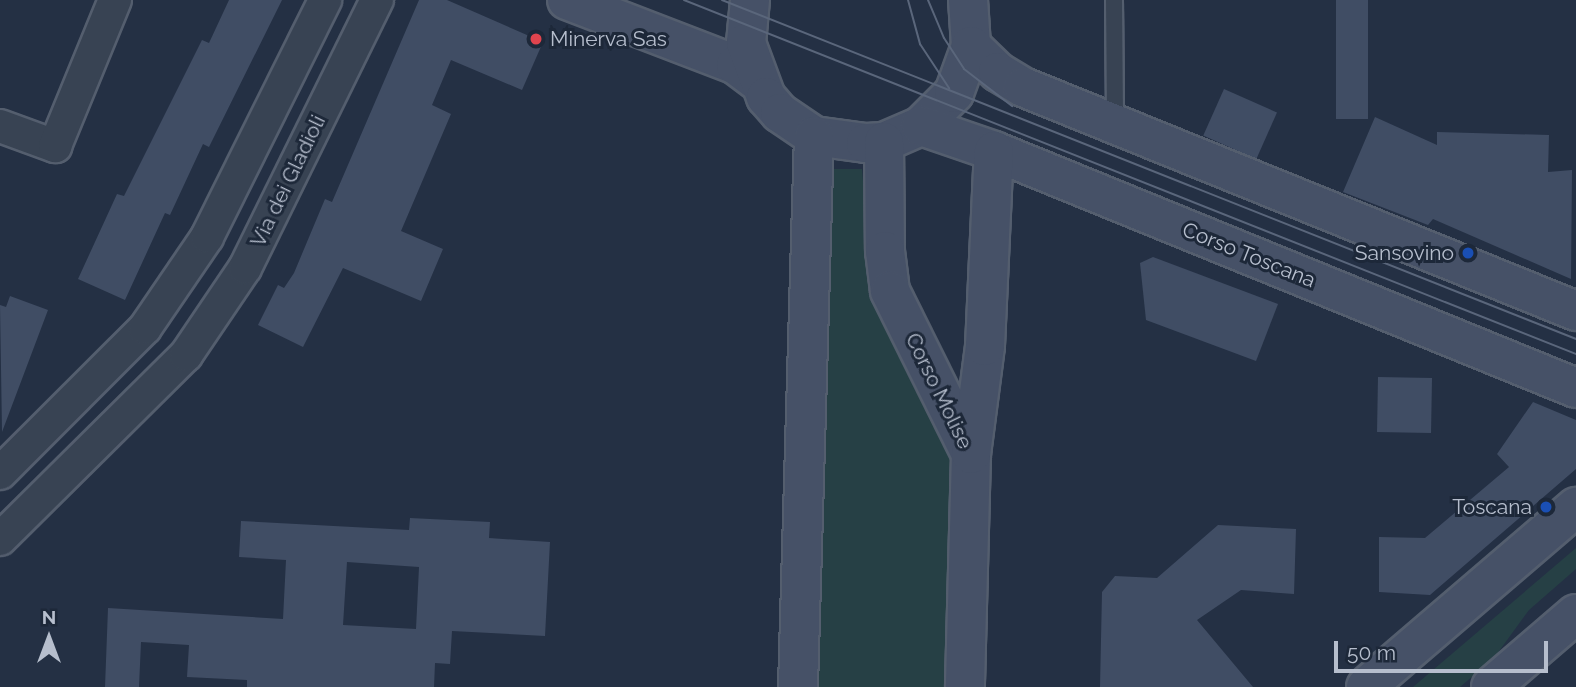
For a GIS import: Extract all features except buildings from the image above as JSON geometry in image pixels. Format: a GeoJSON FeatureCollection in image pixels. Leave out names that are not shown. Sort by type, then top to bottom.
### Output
{"type":"FeatureCollection","features":[{"type":"Feature","properties":{"kind":"street"},"geometry":{"type":"LineString","coordinates":[[0,126],[55,146],[115,0]]}},
{"type":"Feature","properties":{"kind":"street"},"geometry":{"type":"LineString","coordinates":[[0,473],[145,328],[207,237],[325,0]]}},
{"type":"Feature","properties":{"kind":"street","name":"Via dei Gladioli"},"geometry":{"type":"LineString","coordinates":[[7,525],[186,355],[245,268],[377,0]]}},
{"type":"Feature","properties":{"kind":"street"},"geometry":{"type":"LineString","coordinates":[[567,0],[736,65],[756,80],[780,113],[814,136],[848,142],[884,142],[921,126],[956,91],[971,46],[968,0]]}},
{"type":"Feature","properties":{"kind":"street"},"geometry":{"type":"LineString","coordinates":[[750,0],[746,43],[756,80]]}},
{"type":"Feature","properties":{"kind":"street"},"geometry":{"type":"LineString","coordinates":[[971,46],[998,72],[1023,87],[1576,311]]}},
{"type":"Feature","properties":{"kind":"street","name":"Corso Toscana"},"geometry":{"type":"LineString","coordinates":[[921,126],[994,151],[1576,387]]}},
{"type":"Feature","properties":{"kind":"street"},"geometry":{"type":"LineString","coordinates":[[798,687],[814,136]]}},
{"type":"Feature","properties":{"kind":"street","name":"Corso Molise"},"geometry":{"type":"LineString","coordinates":[[884,142],[885,251],[890,291],[971,454],[965,687]]}},
{"type":"Feature","properties":{"kind":"street"},"geometry":{"type":"LineString","coordinates":[[971,454],[985,346],[994,151]]}},
{"type":"Feature","properties":{"kind":"street"},"geometry":{"type":"LineString","coordinates":[[145,328],[186,355]]}},
{"type":"Feature","properties":{"kind":"street"},"geometry":{"type":"LineString","coordinates":[[1367,687],[1576,507]]}},
{"type":"Feature","properties":{"kind":"street"},"geometry":{"type":"LineString","coordinates":[[1491,687],[1576,614]]}},
{"type":"Feature","properties":{"kind":"lane"},"geometry":{"type":"LineString","coordinates":[[1114,0],[1115,126]]}},
{"type":"Feature","properties":{"kind":"green space"},"geometry":{"type":"Polygon","coordinates":[[[831,169],[862,169],[873,301],[960,453],[953,687],[815,687],[831,169]]]}},
{"type":"Feature","properties":{"kind":"green space"},"geometry":{"type":"Polygon","coordinates":[[[1576,548],[1576,569],[1529,610],[1494,658],[1460,687],[1413,687],[1576,548]]]}},
{"type":"Feature","properties":{"kind":"tram line"},"geometry":{"type":"LineString","coordinates":[[684,0],[1576,354]]}},
{"type":"Feature","properties":{"kind":"tram line"},"geometry":{"type":"LineString","coordinates":[[722,0],[1576,339]]}},
{"type":"Feature","properties":{"kind":"tram line"},"geometry":{"type":"LineString","coordinates":[[908,0],[920,44],[949,88]]}},
{"type":"Feature","properties":{"kind":"tram line"},"geometry":{"type":"LineString","coordinates":[[928,0],[944,38],[964,69],[1012,106]]}},
{"type":"Feature","properties":{"kind":"place","name":"Minerva Sas"},"geometry":{"type":"Point","coordinates":[536,39]}},
{"type":"Feature","properties":{"kind":"place","name":"Sansovino"},"geometry":{"type":"Point","coordinates":[1468,253]}},
{"type":"Feature","properties":{"kind":"place","name":"Toscana"},"geometry":{"type":"Point","coordinates":[1546,507]}}]}
